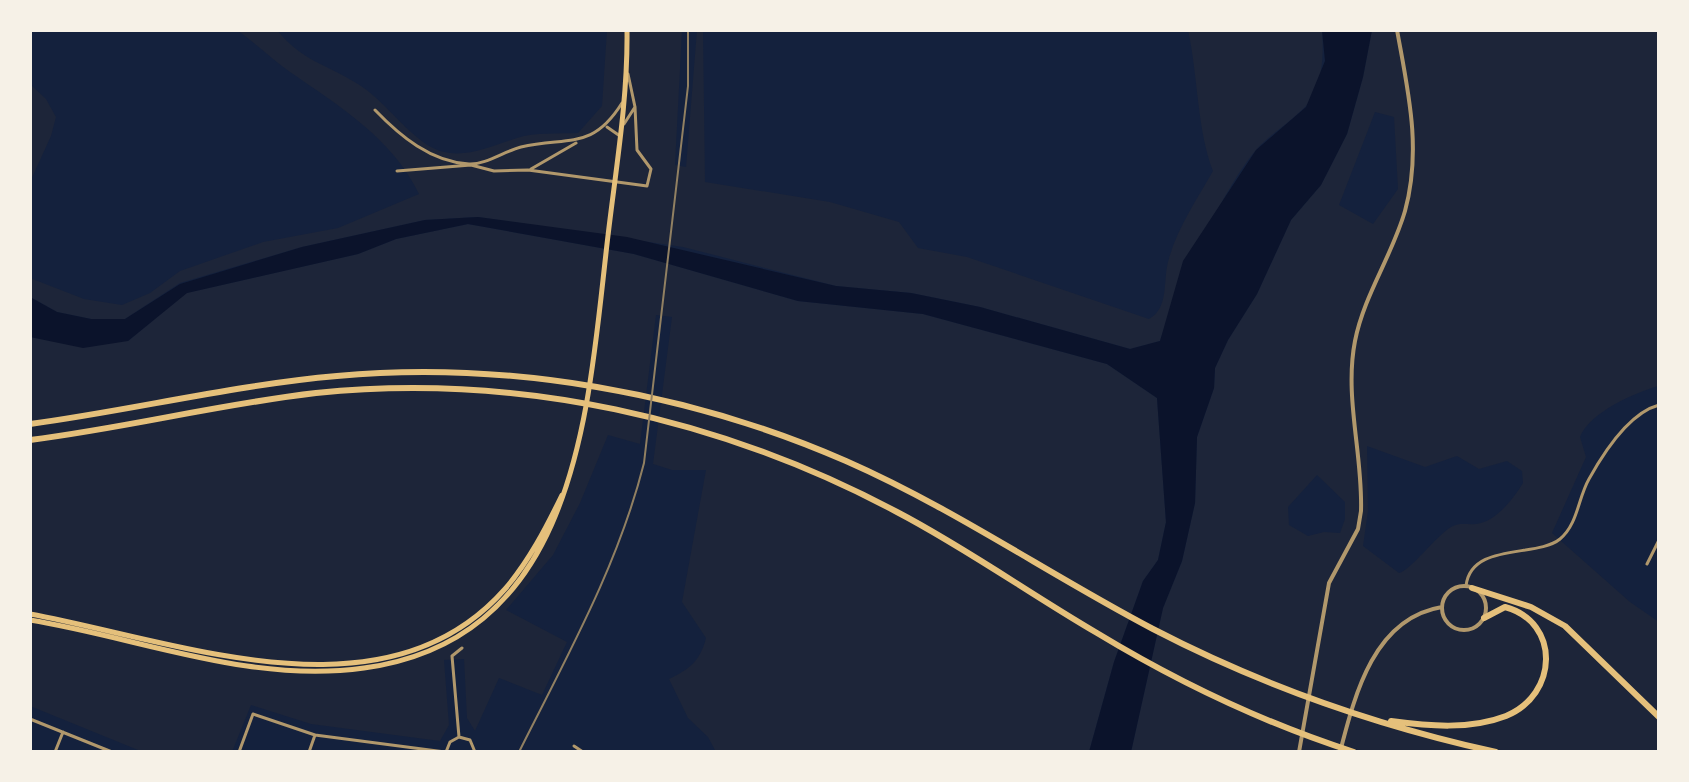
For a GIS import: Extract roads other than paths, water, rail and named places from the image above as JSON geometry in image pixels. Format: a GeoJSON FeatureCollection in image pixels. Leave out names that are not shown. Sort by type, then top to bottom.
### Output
{"type":"FeatureCollection","features":[{"type":"Feature","properties":{"kind":"highway"},"geometry":{"type":"LineString","coordinates":[[30,617],[280,664],[324,665],[397,655],[445,635],[472,618],[502,591],[532,552],[568,485],[582,435],[620,134],[627,30]]}},
{"type":"Feature","properties":{"kind":"highway"},"geometry":{"type":"LineString","coordinates":[[30,424],[99,414],[195,394],[338,375],[424,372],[556,383],[665,403],[727,418],[820,450],[881,477],[1187,646],[1289,689],[1444,741],[1496,752]]}},
{"type":"Feature","properties":{"kind":"highway"},"geometry":{"type":"LineString","coordinates":[[30,440],[318,393],[459,389],[555,397],[663,420],[724,438],[842,484],[900,513],[1180,680],[1276,723],[1354,752]]}},
{"type":"Feature","properties":{"kind":"highway"},"geometry":{"type":"LineString","coordinates":[[1469,587],[1531,607],[1565,626],[1659,717]]}},
{"type":"Feature","properties":{"kind":"highway"},"geometry":{"type":"LineString","coordinates":[[1379,720],[1441,726],[1475,723],[1506,716],[1525,706],[1541,686],[1546,673],[1548,657],[1543,639],[1518,610],[1505,607],[1484,618]]}},
{"type":"Feature","properties":{"kind":"street"},"geometry":{"type":"LineString","coordinates":[[1299,752],[1329,583],[1358,529],[1361,511],[1352,369],[1355,342],[1365,305],[1405,211],[1412,172],[1412,117],[1397,30]]}},
{"type":"Feature","properties":{"kind":"street"},"geometry":{"type":"LineString","coordinates":[[375,110],[403,139],[442,158],[512,172],[528,170],[647,186],[651,169],[637,150],[635,107],[626,67]]}},
{"type":"Feature","properties":{"kind":"street"},"geometry":{"type":"LineString","coordinates":[[528,170],[607,127],[623,100]]}},
{"type":"Feature","properties":{"kind":"street"},"geometry":{"type":"LineString","coordinates":[[607,127],[620,134],[635,107]]}},
{"type":"Feature","properties":{"kind":"street"},"geometry":{"type":"LineString","coordinates":[[397,171],[471,165],[522,147],[580,141]]}},
{"type":"Feature","properties":{"kind":"street"},"geometry":{"type":"LineString","coordinates":[[1469,587],[1447,594],[1442,607],[1446,621],[1458,630],[1473,628],[1484,618],[1485,604],[1469,587],[1470,573],[1482,563],[1561,538],[1579,512],[1588,481],[1615,442],[1638,412],[1659,405]]}},
{"type":"Feature","properties":{"kind":"street"},"geometry":{"type":"LineString","coordinates":[[1647,564],[1659,540]]}},
{"type":"Feature","properties":{"kind":"street"},"geometry":{"type":"LineString","coordinates":[[1340,752],[1360,684],[1377,650],[1399,626],[1422,610],[1442,607]]}},
{"type":"Feature","properties":{"kind":"street"},"geometry":{"type":"LineString","coordinates":[[459,737],[452,656],[462,648]]}},
{"type":"Feature","properties":{"kind":"street"},"geometry":{"type":"LineString","coordinates":[[239,752],[253,714],[315,735],[380,746],[446,752],[450,742],[459,737],[470,740],[475,752]]}},
{"type":"Feature","properties":{"kind":"street"},"geometry":{"type":"LineString","coordinates":[[30,719],[112,752]]}},
{"type":"Feature","properties":{"kind":"street"},"geometry":{"type":"LineString","coordinates":[[55,752],[63,732]]}},
{"type":"Feature","properties":{"kind":"street"},"geometry":{"type":"LineString","coordinates":[[309,752],[315,735]]}},
{"type":"Feature","properties":{"kind":"street"},"geometry":{"type":"LineString","coordinates":[[377,752],[380,746]]}},
{"type":"Feature","properties":{"kind":"street"},"geometry":{"type":"LineString","coordinates":[[574,746],[583,752]]}},
{"type":"Feature","properties":{"kind":"railway"},"geometry":{"type":"LineString","coordinates":[[519,752],[605,575],[644,463],[688,86],[688,30]]}}]}
